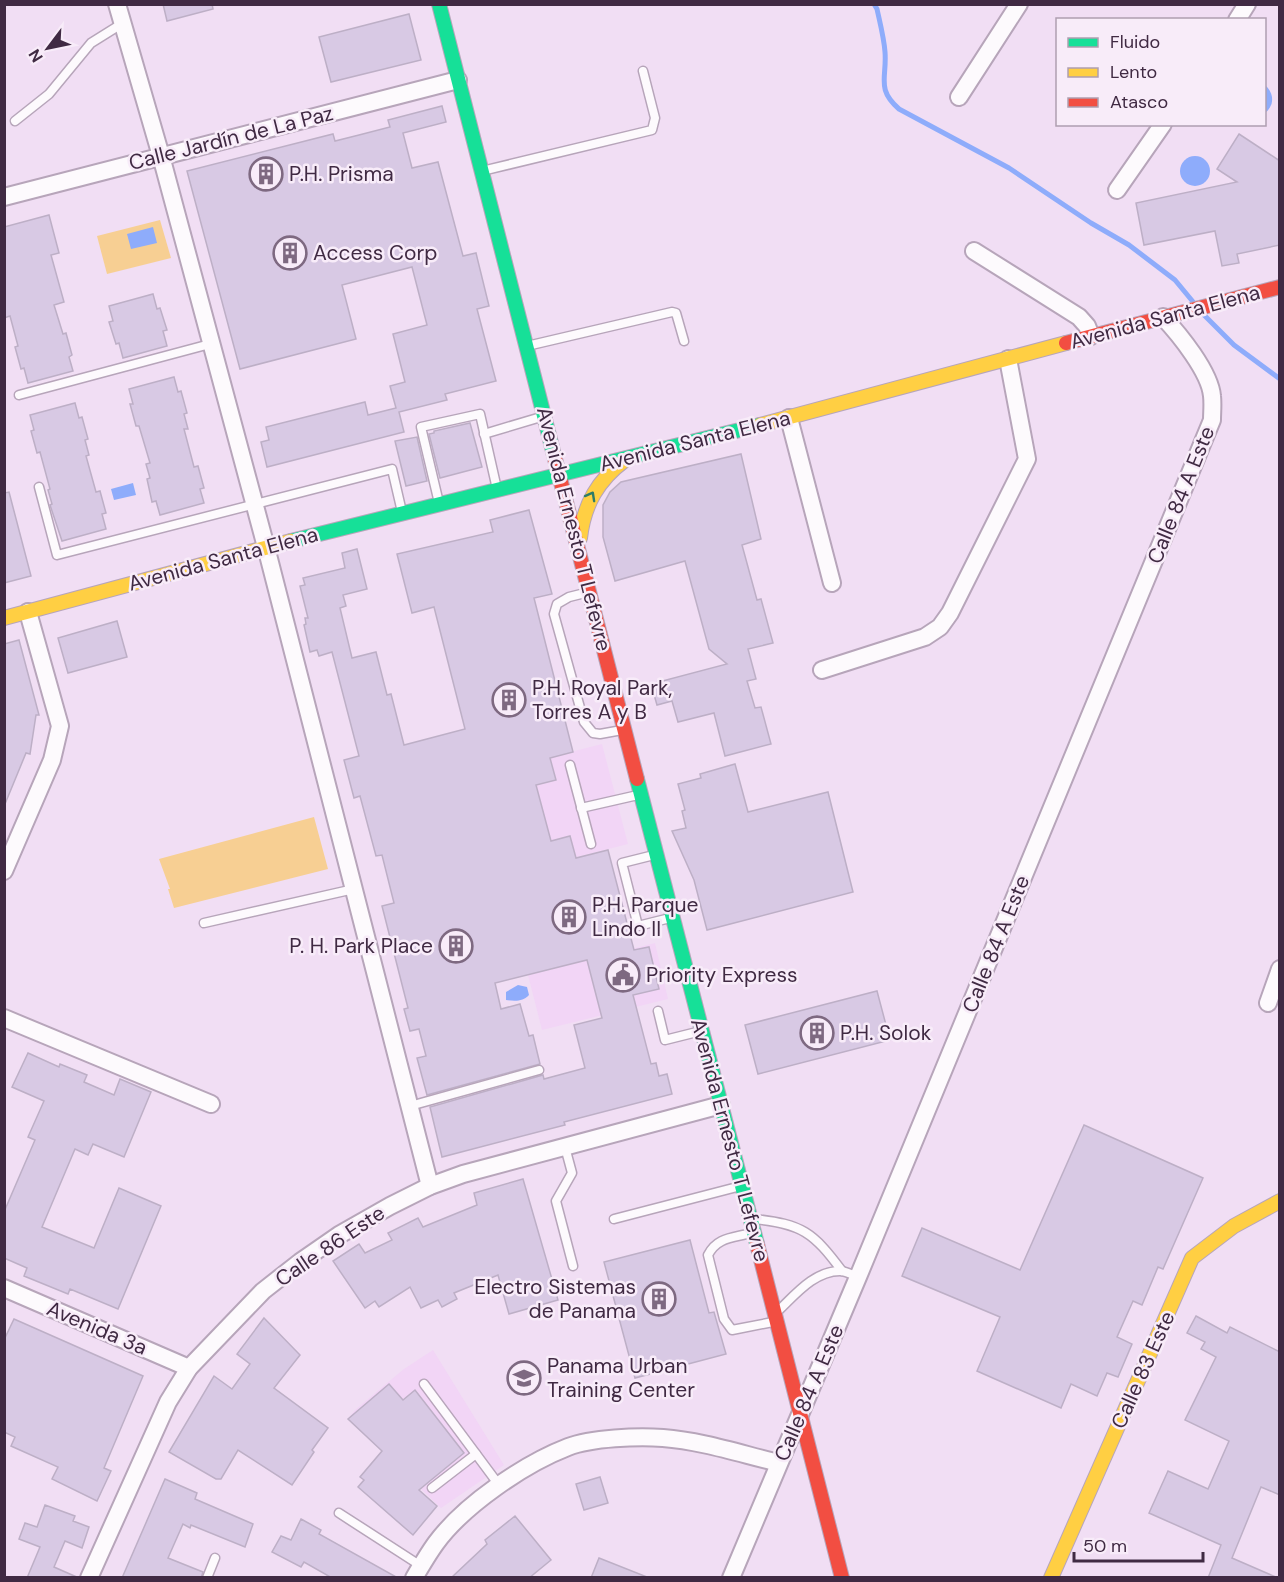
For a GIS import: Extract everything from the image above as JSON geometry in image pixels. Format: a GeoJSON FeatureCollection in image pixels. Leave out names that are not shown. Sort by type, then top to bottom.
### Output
{"type":"FeatureCollection","features":[{"type":"Feature","properties":{"kind":"street"},"geometry":{"type":"LineString","coordinates":[[117,4],[161,156],[266,547],[430,1185]]}},
{"type":"Feature","properties":{"kind":"street","name":"Avenida Ernesto T Lefevre"},"geometry":{"type":"LineString","coordinates":[[438,4],[842,1578]]}},
{"type":"Feature","properties":{"kind":"street"},"geometry":{"type":"LineString","coordinates":[[959,97],[1019,4]]}},
{"type":"Feature","properties":{"kind":"street"},"geometry":{"type":"LineString","coordinates":[[1238,18],[1248,4]]}},
{"type":"Feature","properties":{"kind":"street","name":"Calle Jardín de La Paz"},"geometry":{"type":"LineString","coordinates":[[4,197],[458,80]]}},
{"type":"Feature","properties":{"kind":"street"},"geometry":{"type":"LineString","coordinates":[[1117,190],[1162,126]]}},
{"type":"Feature","properties":{"kind":"street"},"geometry":{"type":"LineString","coordinates":[[974,251],[1078,317],[1087,326],[1091,336]]}},
{"type":"Feature","properties":{"kind":"street","name":"Avenida Santa Elena"},"geometry":{"type":"LineString","coordinates":[[4,618],[266,547],[789,418],[1280,287]]}},
{"type":"Feature","properties":{"kind":"street","name":"Calle 84 A Este"},"geometry":{"type":"LineString","coordinates":[[731,1578],[858,1277],[1212,420],[1212,394],[1200,367],[1166,316]]}},
{"type":"Feature","properties":{"kind":"street"},"geometry":{"type":"LineString","coordinates":[[822,670],[925,637],[940,627],[950,613],[1027,459],[1008,359]]}},
{"type":"Feature","properties":{"kind":"street"},"geometry":{"type":"LineString","coordinates":[[789,418],[832,583]]}},
{"type":"Feature","properties":{"kind":"street"},"geometry":{"type":"LineString","coordinates":[[579,552],[583,513],[594,490],[618,465],[636,455]]}},
{"type":"Feature","properties":{"kind":"street"},"geometry":{"type":"LineString","coordinates":[[4,872],[51,760],[60,726],[28,612]]}},
{"type":"Feature","properties":{"kind":"street"},"geometry":{"type":"LineString","coordinates":[[1268,1003],[1280,969]]}},
{"type":"Feature","properties":{"kind":"street"},"geometry":{"type":"LineString","coordinates":[[4,1018],[211,1104]]}},
{"type":"Feature","properties":{"kind":"street","name":"Calle 86 Este"},"geometry":{"type":"LineString","coordinates":[[89,1578],[168,1402],[189,1368],[263,1291],[300,1262],[339,1235],[430,1185],[463,1174],[721,1105]]}},
{"type":"Feature","properties":{"kind":"street","name":"Calle 83 Este"},"geometry":{"type":"LineString","coordinates":[[1051,1578],[1192,1258],[1245,1219],[1280,1201]]}},
{"type":"Feature","properties":{"kind":"street","name":"Avenida 3a"},"geometry":{"type":"LineString","coordinates":[[4,1288],[189,1368]]}},
{"type":"Feature","properties":{"kind":"street"},"geometry":{"type":"LineString","coordinates":[[418,1572],[437,1542],[460,1517],[526,1467],[570,1446],[623,1437],[663,1438],[697,1443],[779,1463]]}},
{"type":"Feature","properties":{"kind":"lane"},"geometry":{"type":"LineString","coordinates":[[15,121],[49,93],[91,43],[123,23]]}},
{"type":"Feature","properties":{"kind":"lane"},"geometry":{"type":"LineString","coordinates":[[482,171],[652,130],[655,118],[643,72]]}},
{"type":"Feature","properties":{"kind":"lane"},"geometry":{"type":"LineString","coordinates":[[527,346],[672,312],[679,317],[684,341]]}},
{"type":"Feature","properties":{"kind":"lane"},"geometry":{"type":"LineString","coordinates":[[20,395],[210,344]]}},
{"type":"Feature","properties":{"kind":"lane"},"geometry":{"type":"LineString","coordinates":[[439,504],[421,427],[480,414],[497,489]]}},
{"type":"Feature","properties":{"kind":"lane"},"geometry":{"type":"LineString","coordinates":[[484,434],[545,416]]}},
{"type":"Feature","properties":{"kind":"lane"},"geometry":{"type":"LineString","coordinates":[[39,487],[57,555],[392,469],[403,513]]}},
{"type":"Feature","properties":{"kind":"lane"},"geometry":{"type":"LineString","coordinates":[[589,592],[569,597],[557,604],[554,614],[584,722],[593,733],[600,734],[625,729]]}},
{"type":"Feature","properties":{"kind":"lane"},"geometry":{"type":"LineString","coordinates":[[570,765],[591,844]]}},
{"type":"Feature","properties":{"kind":"lane"},"geometry":{"type":"LineString","coordinates":[[581,808],[642,794]]}},
{"type":"Feature","properties":{"kind":"lane"},"geometry":{"type":"LineString","coordinates":[[657,854],[622,863],[638,926],[673,917]]}},
{"type":"Feature","properties":{"kind":"lane"},"geometry":{"type":"LineString","coordinates":[[204,923],[354,889]]}},
{"type":"Feature","properties":{"kind":"lane"},"geometry":{"type":"LineString","coordinates":[[658,1011],[665,1040],[702,1031]]}},
{"type":"Feature","properties":{"kind":"lane"},"geometry":{"type":"LineString","coordinates":[[410,1106],[539,1070]]}},
{"type":"Feature","properties":{"kind":"lane"},"geometry":{"type":"LineString","coordinates":[[565,1147],[572,1173],[556,1201],[573,1266]]}},
{"type":"Feature","properties":{"kind":"lane"},"geometry":{"type":"LineString","coordinates":[[614,1219],[742,1185]]}},
{"type":"Feature","properties":{"kind":"lane"},"geometry":{"type":"LineString","coordinates":[[751,1218],[782,1222],[805,1231],[815,1237],[842,1271]]}},
{"type":"Feature","properties":{"kind":"lane"},"geometry":{"type":"LineString","coordinates":[[755,1233],[713,1245],[708,1255],[724,1318],[732,1330],[776,1318],[801,1289],[820,1275],[842,1271],[858,1277]]}},
{"type":"Feature","properties":{"kind":"lane"},"geometry":{"type":"LineString","coordinates":[[424,1384],[500,1486]]}},
{"type":"Feature","properties":{"kind":"lane"},"geometry":{"type":"LineString","coordinates":[[432,1488],[477,1454]]}},
{"type":"Feature","properties":{"kind":"lane"},"geometry":{"type":"LineString","coordinates":[[339,1513],[418,1572]]}},
{"type":"Feature","properties":{"kind":"lane"},"geometry":{"type":"LineString","coordinates":[[207,1578],[215,1558]]}},
{"type":"Feature","properties":{"kind":"shaded area"},"geometry":{"type":"Polygon","coordinates":[[[160,220],[171,258],[107,274],[97,236],[160,220]]]}},
{"type":"Feature","properties":{"kind":"shaded area"},"geometry":{"type":"Polygon","coordinates":[[[602,744],[628,844],[503,876],[477,776],[602,744]]]}},
{"type":"Feature","properties":{"kind":"shaded area"},"geometry":{"type":"Polygon","coordinates":[[[314,817],[328,869],[174,908],[159,859],[314,817]]]}},
{"type":"Feature","properties":{"kind":"shaded area"},"geometry":{"type":"Polygon","coordinates":[[[655,943],[668,999],[542,1030],[528,975],[655,943]]]}},
{"type":"Feature","properties":{"kind":"shaded area"},"geometry":{"type":"Polygon","coordinates":[[[433,1350],[504,1465],[441,1508],[348,1419],[355,1410],[404,1369],[433,1350]]]}},
{"type":"Feature","properties":{"kind":"water"},"geometry":{"type":"Polygon","coordinates":[[[1266,86],[1272,99],[1266,112],[1266,86]]]}},
{"type":"Feature","properties":{"kind":"water"},"geometry":{"type":"Polygon","coordinates":[[[1195,156],[1206,160],[1210,171],[1206,182],[1195,186],[1184,182],[1180,171],[1184,160],[1195,156]]]}},
{"type":"Feature","properties":{"kind":"water"},"geometry":{"type":"Polygon","coordinates":[[[153,227],[157,243],[131,249],[127,234],[153,227]]]}},
{"type":"Feature","properties":{"kind":"water"},"geometry":{"type":"Polygon","coordinates":[[[133,483],[136,495],[114,500],[111,489],[133,483]]]}},
{"type":"Feature","properties":{"kind":"water"},"geometry":{"type":"Polygon","coordinates":[[[518,985],[527,987],[529,995],[521,1000],[506,1000],[506,992],[518,985]]]}},
{"type":"Feature","properties":{"kind":"building"},"geometry":{"type":"Polygon","coordinates":[[[163,4],[212,4],[213,9],[167,21],[163,4]]]}},
{"type":"Feature","properties":{"kind":"building"},"geometry":{"type":"Polygon","coordinates":[[[409,14],[421,60],[331,82],[319,37],[409,14]]]}},
{"type":"Feature","properties":{"kind":"building"},"geometry":{"type":"Polygon","coordinates":[[[442,106],[446,122],[403,133],[412,168],[438,162],[463,256],[476,253],[489,306],[477,309],[496,381],[445,394],[447,400],[399,412],[404,432],[267,467],[261,442],[269,440],[266,427],[365,402],[368,415],[396,408],[390,386],[405,382],[393,334],[427,325],[412,267],[342,285],[356,339],[240,369],[187,171],[333,134],[335,141],[359,135],[390,127],[388,120],[442,106]]]}},
{"type":"Feature","properties":{"kind":"building"},"geometry":{"type":"Polygon","coordinates":[[[1239,134],[1280,161],[1280,245],[1237,254],[1239,263],[1222,266],[1215,231],[1144,245],[1136,203],[1237,182],[1217,169],[1239,134]]]}},
{"type":"Feature","properties":{"kind":"building"},"geometry":{"type":"Polygon","coordinates":[[[49,215],[59,253],[51,255],[64,302],[54,305],[63,334],[66,333],[72,355],[69,357],[73,371],[28,383],[24,368],[21,369],[15,347],[18,346],[10,316],[4,318],[4,227],[49,215]]]}},
{"type":"Feature","properties":{"kind":"building"},"geometry":{"type":"Polygon","coordinates":[[[153,294],[167,330],[163,331],[167,346],[123,358],[109,322],[113,321],[109,306],[153,294]]]}},
{"type":"Feature","properties":{"kind":"building"},"geometry":{"type":"Polygon","coordinates":[[[174,377],[178,392],[181,391],[187,413],[184,414],[188,429],[184,429],[194,467],[198,466],[204,488],[200,489],[204,503],[160,515],[156,501],[152,502],[146,464],[150,463],[139,426],[136,426],[130,404],[133,404],[129,389],[174,377]]]}},
{"type":"Feature","properties":{"kind":"building"},"geometry":{"type":"Polygon","coordinates":[[[75,403],[79,418],[82,417],[88,439],[85,440],[89,455],[86,456],[96,492],[100,491],[106,513],[102,514],[106,529],[62,541],[50,505],[52,504],[48,490],[50,489],[40,452],[37,453],[31,431],[34,430],[30,415],[75,403]]]}},
{"type":"Feature","properties":{"kind":"building"},"geometry":{"type":"Polygon","coordinates":[[[470,423],[482,467],[440,478],[429,434],[470,423]]]}},
{"type":"Feature","properties":{"kind":"building"},"geometry":{"type":"Polygon","coordinates":[[[417,437],[427,481],[406,486],[395,441],[417,437]]]}},
{"type":"Feature","properties":{"kind":"building"},"geometry":{"type":"Polygon","coordinates":[[[741,454],[761,539],[742,545],[757,600],[761,599],[773,643],[748,649],[756,679],[747,681],[755,708],[761,707],[771,744],[725,756],[714,713],[678,722],[672,701],[657,705],[651,684],[727,664],[709,649],[685,561],[615,581],[603,537],[603,505],[610,492],[621,482],[741,454]]]}},
{"type":"Feature","properties":{"kind":"building"},"geometry":{"type":"Polygon","coordinates":[[[9,492],[31,576],[4,583],[4,493],[9,492]]]}},
{"type":"Feature","properties":{"kind":"building"},"geometry":{"type":"Polygon","coordinates":[[[529,510],[552,594],[534,598],[573,752],[550,758],[556,780],[536,785],[551,841],[570,836],[576,858],[608,850],[634,950],[649,947],[659,989],[633,995],[651,1064],[656,1063],[659,1076],[667,1074],[672,1094],[442,1157],[430,1107],[543,1075],[544,1079],[585,1068],[574,1025],[602,1018],[587,960],[495,983],[501,1009],[520,1004],[529,1036],[533,1035],[540,1064],[427,1095],[417,1058],[426,1056],[419,1029],[410,1031],[404,1009],[408,1008],[382,906],[394,903],[382,855],[376,856],[360,796],[354,798],[344,760],[359,756],[332,652],[319,656],[317,650],[310,652],[304,625],[306,624],[305,618],[308,618],[300,586],[305,585],[303,578],[345,568],[342,553],[357,549],[367,589],[343,595],[346,606],[340,608],[352,658],[376,652],[387,695],[391,694],[404,745],[465,729],[434,607],[412,613],[397,554],[493,532],[490,520],[529,510]]]}},
{"type":"Feature","properties":{"kind":"building"},"geometry":{"type":"Polygon","coordinates":[[[117,621],[127,657],[68,673],[58,638],[117,621]]]}},
{"type":"Feature","properties":{"kind":"building"},"geometry":{"type":"Polygon","coordinates":[[[19,640],[39,715],[36,715],[30,754],[26,753],[5,804],[4,644],[19,640]]]}},
{"type":"Feature","properties":{"kind":"building"},"geometry":{"type":"Polygon","coordinates":[[[735,764],[748,812],[828,792],[853,892],[707,930],[694,880],[672,831],[686,828],[682,811],[685,810],[678,784],[701,778],[700,774],[735,764]]]}},
{"type":"Feature","properties":{"kind":"building","name":"P.H. Solok"},"geometry":{"type":"Polygon","coordinates":[[[877,991],[890,1040],[758,1074],[745,1025],[877,991]]]}},
{"type":"Feature","properties":{"kind":"building"},"geometry":{"type":"Polygon","coordinates":[[[28,1053],[59,1067],[60,1064],[87,1075],[84,1082],[114,1095],[120,1079],[151,1092],[124,1157],[93,1144],[88,1155],[75,1149],[42,1227],[94,1248],[119,1188],[161,1206],[118,1309],[70,1289],[68,1294],[24,1276],[27,1268],[4,1258],[4,1212],[35,1140],[28,1137],[44,1101],[12,1087],[28,1053]]]}},
{"type":"Feature","properties":{"kind":"building"},"geometry":{"type":"Polygon","coordinates":[[[1084,1125],[1203,1178],[1163,1269],[1158,1267],[1142,1305],[1133,1301],[1117,1337],[1132,1344],[1118,1377],[1107,1373],[1097,1396],[1071,1384],[1061,1408],[977,1371],[1000,1317],[902,1276],[922,1228],[1020,1270],[1084,1125]]]}},
{"type":"Feature","properties":{"kind":"building"},"geometry":{"type":"Polygon","coordinates":[[[523,1179],[558,1300],[509,1314],[498,1275],[454,1293],[457,1299],[442,1307],[438,1300],[421,1308],[410,1287],[379,1307],[375,1301],[365,1308],[333,1261],[359,1244],[365,1253],[392,1240],[388,1233],[418,1218],[423,1227],[477,1205],[474,1193],[523,1179]]]}},
{"type":"Feature","properties":{"kind":"building","name":"Electro Sistemas de Panama"},"geometry":{"type":"Polygon","coordinates":[[[690,1240],[709,1313],[714,1312],[726,1354],[635,1378],[604,1262],[690,1240]]]}},
{"type":"Feature","properties":{"kind":"building"},"geometry":{"type":"Polygon","coordinates":[[[1196,1316],[1227,1333],[1230,1327],[1280,1352],[1280,1495],[1261,1487],[1232,1558],[1278,1578],[1208,1578],[1221,1545],[1149,1513],[1168,1471],[1208,1489],[1229,1441],[1185,1420],[1216,1357],[1201,1349],[1205,1342],[1187,1333],[1196,1316]]]}},
{"type":"Feature","properties":{"kind":"building"},"geometry":{"type":"Polygon","coordinates":[[[264,1318],[300,1355],[274,1388],[328,1428],[292,1485],[238,1450],[221,1479],[216,1479],[169,1452],[214,1376],[232,1389],[250,1364],[237,1354],[264,1318]]]}},
{"type":"Feature","properties":{"kind":"building"},"geometry":{"type":"Polygon","coordinates":[[[14,1319],[143,1376],[104,1468],[111,1471],[97,1501],[52,1479],[58,1467],[11,1446],[15,1437],[4,1432],[4,1340],[14,1319]]]}},
{"type":"Feature","properties":{"kind":"building"},"geometry":{"type":"Polygon","coordinates":[[[389,1384],[403,1400],[415,1390],[464,1453],[419,1490],[437,1506],[413,1535],[358,1487],[364,1480],[360,1477],[382,1451],[348,1419],[389,1384]]]}},
{"type":"Feature","properties":{"kind":"building"},"geometry":{"type":"Polygon","coordinates":[[[600,1477],[608,1503],[584,1510],[576,1484],[600,1477]]]}},
{"type":"Feature","properties":{"kind":"building"},"geometry":{"type":"Polygon","coordinates":[[[165,1479],[197,1493],[195,1499],[253,1524],[245,1547],[191,1525],[190,1528],[183,1524],[168,1558],[203,1572],[201,1578],[122,1578],[165,1479]]]}},
{"type":"Feature","properties":{"kind":"building"},"geometry":{"type":"Polygon","coordinates":[[[45,1505],[75,1516],[73,1521],[89,1527],[82,1548],[65,1541],[54,1567],[79,1578],[27,1578],[40,1547],[19,1539],[25,1523],[37,1527],[45,1505]]]}},
{"type":"Feature","properties":{"kind":"building"},"geometry":{"type":"Polygon","coordinates":[[[515,1516],[551,1560],[529,1578],[451,1578],[487,1544],[485,1540],[515,1516]]]}},
{"type":"Feature","properties":{"kind":"building"},"geometry":{"type":"Polygon","coordinates":[[[301,1519],[321,1530],[319,1534],[398,1578],[332,1578],[304,1562],[301,1567],[272,1552],[281,1536],[291,1540],[301,1519]]]}},
{"type":"Feature","properties":{"kind":"building"},"geometry":{"type":"Polygon","coordinates":[[[599,1558],[647,1577],[647,1578],[591,1578],[599,1558]]]}},
{"type":"Feature","properties":{"kind":"waterway"},"geometry":{"type":"LineString","coordinates":[[874,4],[882,30],[885,89],[887,95],[899,109],[1009,168],[1091,223],[1129,245],[1175,280],[1194,303]]}},
{"type":"Feature","properties":{"kind":"waterway"},"geometry":{"type":"LineString","coordinates":[[1203,314],[1234,345],[1280,379]]}},
{"type":"Feature","properties":{"kind":"traffic: fast"},"geometry":{"type":"LineString","coordinates":[[439,4],[554,455]]}},
{"type":"Feature","properties":{"kind":"traffic: fast"},"geometry":{"type":"LineString","coordinates":[[291,541],[760,425]]}},
{"type":"Feature","properties":{"kind":"traffic: fast"},"geometry":{"type":"LineString","coordinates":[[637,779],[757,1244]]}},
{"type":"Feature","properties":{"kind":"traffic: slow"},"geometry":{"type":"LineString","coordinates":[[760,425],[1066,343]]}},
{"type":"Feature","properties":{"kind":"traffic: slow"},"geometry":{"type":"LineString","coordinates":[[580,538],[585,514],[594,494],[607,476],[625,460]]}},
{"type":"Feature","properties":{"kind":"traffic: slow"},"geometry":{"type":"LineString","coordinates":[[4,618],[291,541]]}},
{"type":"Feature","properties":{"kind":"traffic: slow"},"geometry":{"type":"LineString","coordinates":[[1051,1578],[1192,1258],[1234,1226],[1280,1201]]}},
{"type":"Feature","properties":{"kind":"traffic: jam"},"geometry":{"type":"LineString","coordinates":[[1066,343],[1280,287]]}},
{"type":"Feature","properties":{"kind":"traffic: jam"},"geometry":{"type":"LineString","coordinates":[[554,455],[637,779]]}},
{"type":"Feature","properties":{"kind":"traffic: jam"},"geometry":{"type":"LineString","coordinates":[[757,1244],[842,1578]]}},
{"type":"Feature","properties":{"kind":"place","name":"P.H. Prisma"},"geometry":{"type":"Point","coordinates":[266,174]}},
{"type":"Feature","properties":{"kind":"place","name":"Access Corp"},"geometry":{"type":"Point","coordinates":[290,253]}},
{"type":"Feature","properties":{"kind":"place","name":"P.H. Royal Park, Torres A y B"},"geometry":{"type":"Point","coordinates":[509,700]}},
{"type":"Feature","properties":{"kind":"place","name":"P.H. Parque Lindo II"},"geometry":{"type":"Point","coordinates":[569,917]}},
{"type":"Feature","properties":{"kind":"place","name":"P. H. Park Place"},"geometry":{"type":"Point","coordinates":[456,946]}},
{"type":"Feature","properties":{"kind":"place","name":"Priority Express"},"geometry":{"type":"Point","coordinates":[623,975]}},
{"type":"Feature","properties":{"kind":"place","name":"P.H. Solok"},"geometry":{"type":"Point","coordinates":[817,1033]}},
{"type":"Feature","properties":{"kind":"place","name":"Electro Sistemas de Panama"},"geometry":{"type":"Point","coordinates":[659,1299]}},
{"type":"Feature","properties":{"kind":"place","name":"Panama Urban Training Center"},"geometry":{"type":"Point","coordinates":[524,1378]}}]}
